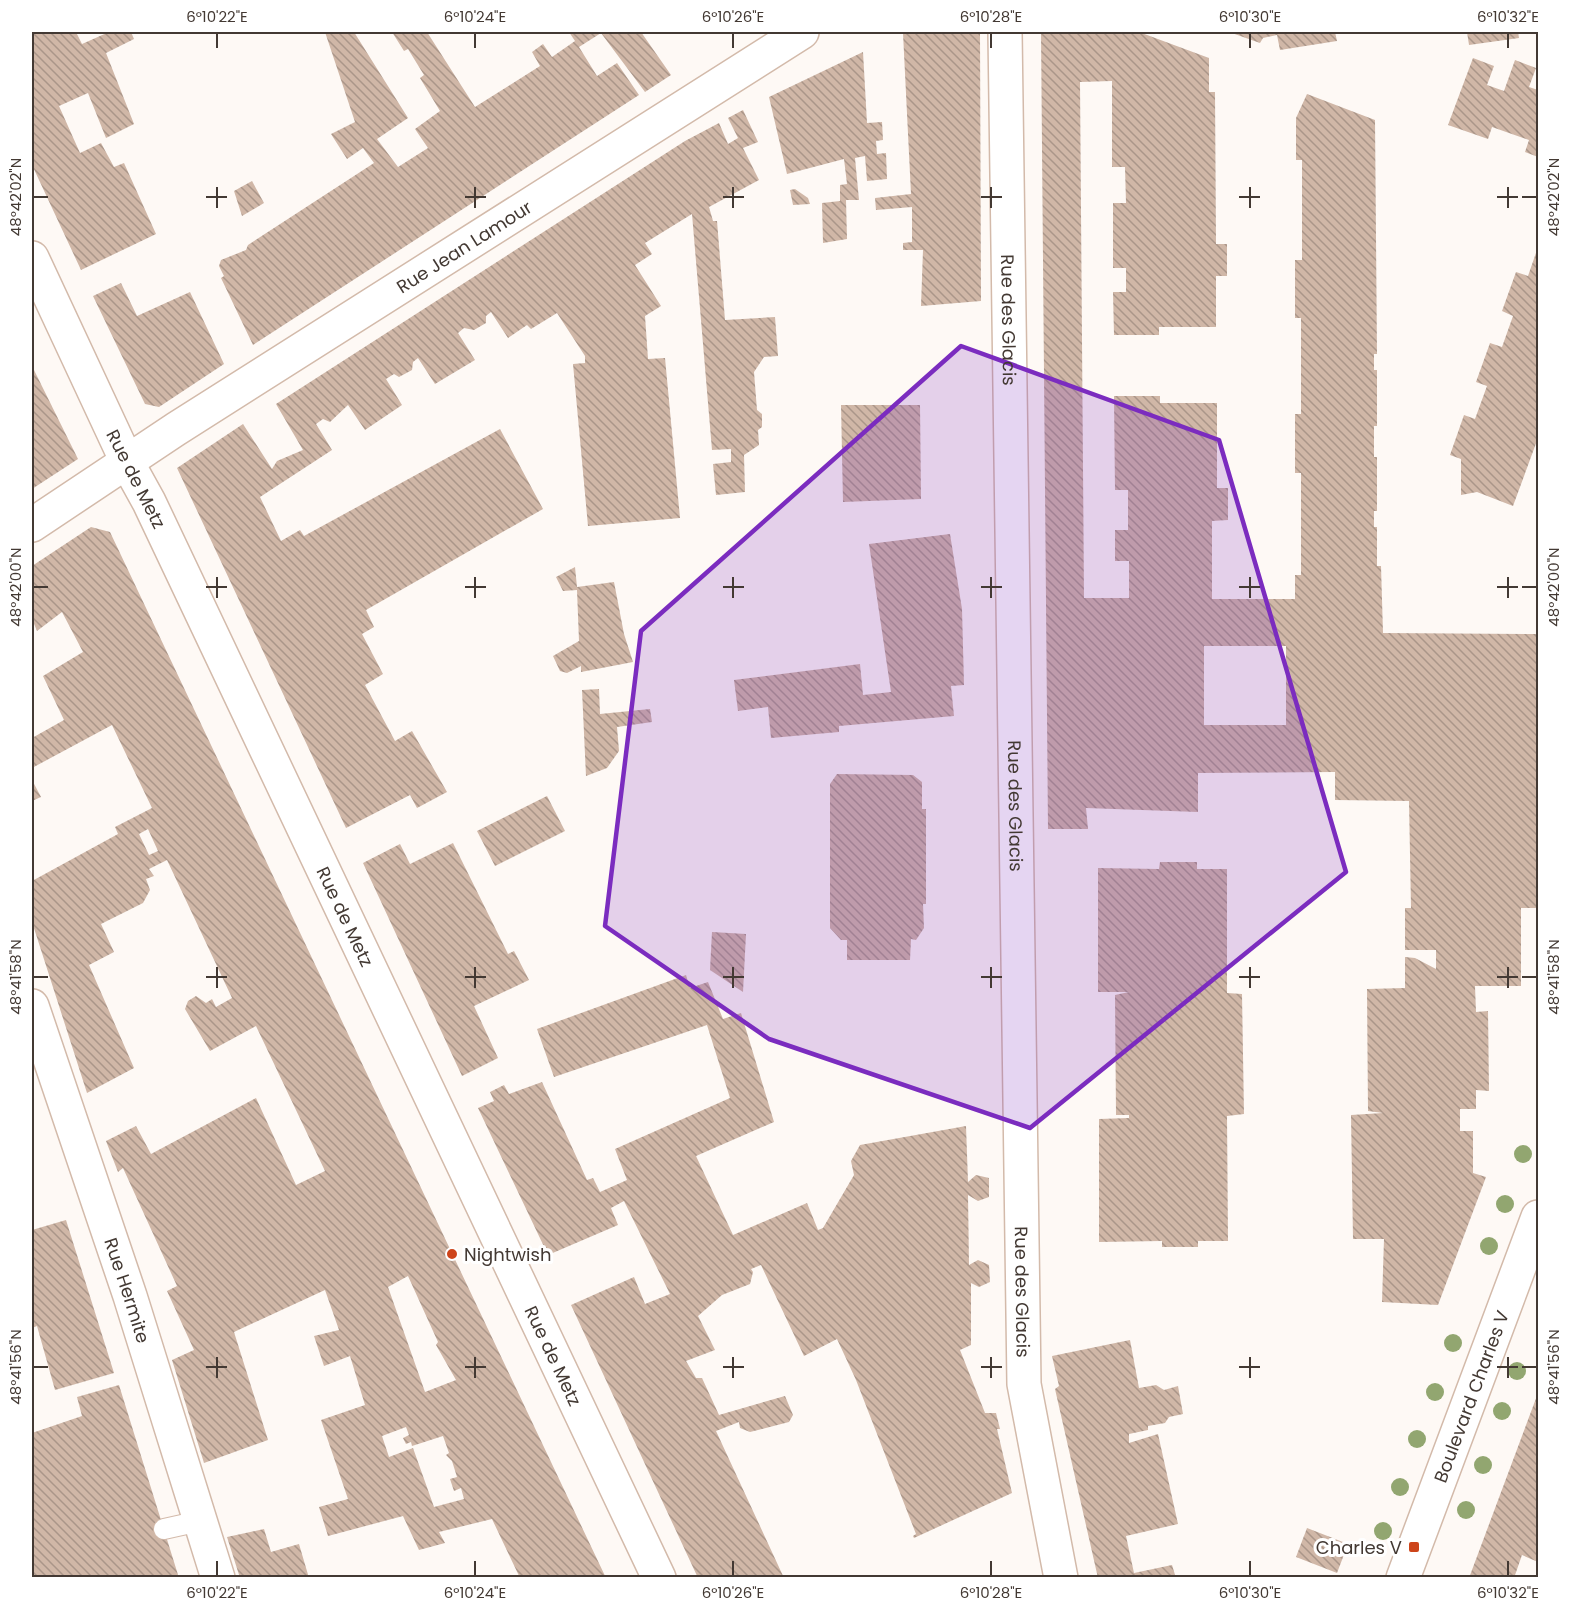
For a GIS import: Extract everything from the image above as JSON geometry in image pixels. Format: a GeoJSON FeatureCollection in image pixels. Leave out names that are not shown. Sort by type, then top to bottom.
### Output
{"type":"FeatureCollection","features":[{"type":"Feature","properties":{"kind":"street","name":"Rue Jean Lamour"},"geometry":{"type":"LineString","coordinates":[[32,525],[128,464],[196,416],[802,32]]}},
{"type":"Feature","properties":{"kind":"street","name":"Rue des Glacis"},"geometry":{"type":"LineString","coordinates":[[1005,32],[1024,1384],[1061,1578]]}},
{"type":"Feature","properties":{"kind":"street","name":"Rue de Metz"},"geometry":{"type":"LineString","coordinates":[[32,258],[659,1578]]}},
{"type":"Feature","properties":{"kind":"street","name":"Rue Hermite"},"geometry":{"type":"LineString","coordinates":[[32,1006],[130,1296],[218,1578]]}},
{"type":"Feature","properties":{"kind":"street","name":"Boulevard Charles V"},"geometry":{"type":"LineString","coordinates":[[1403,1578],[1539,1217]]}},
{"type":"Feature","properties":{"kind":"lane"},"geometry":{"type":"LineString","coordinates":[[164,1529],[200,1521]]}},
{"type":"Feature","properties":{"kind":"highlighted area"},"geometry":{"type":"Polygon","coordinates":[[[961,346],[1219,440],[1346,872],[1030,1128],[769,1039],[605,926],[641,631],[961,346]]]}},
{"type":"Feature","properties":{"kind":"building"},"geometry":{"type":"Polygon","coordinates":[[[32,32],[76,32],[82,44],[109,32],[131,32],[134,39],[106,53],[134,124],[106,138],[88,93],[59,106],[80,153],[101,143],[114,167],[124,163],[156,234],[81,270],[32,165],[32,32]]]}},
{"type":"Feature","properties":{"kind":"building"},"geometry":{"type":"Polygon","coordinates":[[[325,32],[354,32],[408,118],[377,139],[398,167],[428,148],[415,129],[440,111],[420,78],[424,75],[408,49],[404,51],[392,32],[427,32],[475,107],[540,66],[532,52],[543,44],[552,57],[575,41],[569,32],[641,32],[671,75],[645,92],[601,33],[579,47],[597,76],[617,63],[639,95],[253,345],[221,278],[224,276],[219,266],[221,260],[246,250],[248,245],[374,163],[363,148],[347,159],[331,134],[355,122],[325,32]]]}},
{"type":"Feature","properties":{"kind":"building"},"geometry":{"type":"Polygon","coordinates":[[[980,32],[981,301],[921,306],[923,250],[903,250],[903,243],[912,242],[912,207],[876,210],[875,198],[911,194],[903,33],[980,32]]]}},
{"type":"Feature","properties":{"kind":"building"},"geometry":{"type":"Polygon","coordinates":[[[1041,32],[1139,32],[1209,58],[1209,92],[1215,92],[1216,244],[1227,244],[1227,276],[1216,276],[1216,327],[1159,327],[1159,335],[1114,335],[1113,292],[1126,292],[1126,268],[1113,268],[1113,203],[1126,203],[1125,167],[1112,167],[1112,81],[1080,82],[1084,598],[1129,598],[1129,561],[1115,561],[1115,530],[1128,530],[1128,490],[1115,490],[1114,396],[1160,396],[1160,403],[1217,403],[1217,488],[1228,488],[1228,520],[1212,521],[1212,599],[1295,599],[1295,575],[1301,575],[1301,473],[1295,473],[1295,414],[1301,414],[1301,318],[1295,318],[1295,260],[1302,260],[1302,160],[1296,160],[1296,118],[1307,94],[1375,120],[1377,354],[1374,354],[1374,370],[1377,370],[1377,426],[1374,426],[1374,457],[1377,457],[1377,511],[1374,511],[1374,527],[1377,527],[1377,566],[1381,566],[1383,633],[1538,634],[1538,908],[1521,908],[1521,986],[1475,986],[1476,1012],[1488,1011],[1489,1091],[1476,1090],[1476,1109],[1460,1109],[1460,1131],[1473,1131],[1473,1173],[1486,1177],[1438,1305],[1382,1302],[1384,1239],[1353,1239],[1351,1115],[1383,1113],[1368,1111],[1367,989],[1405,988],[1405,957],[1415,958],[1436,969],[1436,950],[1405,950],[1405,908],[1411,908],[1409,801],[1335,800],[1335,772],[1198,773],[1198,812],[1086,808],[1088,829],[1048,829],[1041,32]],[[1204,646],[1204,725],[1286,725],[1286,646],[1204,646]]]}},
{"type":"Feature","properties":{"kind":"building"},"geometry":{"type":"Polygon","coordinates":[[[1229,32],[1335,32],[1337,41],[1280,50],[1277,35],[1263,38],[1260,43],[1229,32]]]}},
{"type":"Feature","properties":{"kind":"building"},"geometry":{"type":"Polygon","coordinates":[[[1467,32],[1518,32],[1519,38],[1469,45],[1467,32]]]}},
{"type":"Feature","properties":{"kind":"building"},"geometry":{"type":"Polygon","coordinates":[[[863,52],[867,123],[882,122],[883,140],[876,141],[877,154],[886,153],[887,179],[867,181],[865,156],[855,158],[859,200],[846,200],[847,239],[823,243],[822,203],[840,201],[840,185],[847,184],[844,159],[787,174],[769,97],[863,52]]]}},
{"type":"Feature","properties":{"kind":"building"},"geometry":{"type":"Polygon","coordinates":[[[1473,58],[1494,66],[1487,85],[1504,91],[1515,60],[1536,68],[1529,87],[1538,90],[1538,157],[1525,152],[1529,140],[1492,127],[1488,139],[1448,125],[1473,58]]]}},
{"type":"Feature","properties":{"kind":"building"},"geometry":{"type":"Polygon","coordinates":[[[743,110],[758,142],[743,148],[759,180],[709,207],[713,221],[717,221],[725,320],[775,317],[778,356],[764,357],[754,372],[757,410],[762,414],[762,427],[758,430],[759,445],[744,455],[745,492],[716,495],[713,464],[731,462],[731,449],[712,450],[692,214],[645,243],[652,254],[635,265],[661,306],[645,316],[648,359],[665,358],[680,518],[588,526],[573,364],[585,363],[585,356],[557,313],[531,329],[527,325],[508,338],[491,312],[486,316],[486,323],[474,330],[464,328],[458,333],[475,360],[435,384],[418,358],[413,362],[412,370],[399,377],[394,374],[386,379],[402,405],[365,430],[348,405],[330,422],[323,419],[316,424],[332,450],[260,497],[281,541],[300,530],[304,536],[500,429],[543,509],[366,610],[374,627],[362,634],[383,674],[365,685],[395,741],[412,731],[447,792],[417,808],[410,795],[346,828],[177,468],[243,424],[272,469],[277,461],[303,450],[276,404],[685,141],[719,123],[728,144],[738,138],[728,118],[743,110]]]}},
{"type":"Feature","properties":{"kind":"building"},"geometry":{"type":"Polygon","coordinates":[[[252,181],[264,203],[242,216],[234,191],[252,181]]]}},
{"type":"Feature","properties":{"kind":"building"},"geometry":{"type":"Polygon","coordinates":[[[795,189],[808,198],[810,204],[793,205],[790,190],[795,189]]]}},
{"type":"Feature","properties":{"kind":"building"},"geometry":{"type":"Polygon","coordinates":[[[1538,247],[1538,438],[1513,506],[1477,492],[1461,495],[1461,459],[1450,455],[1464,415],[1475,419],[1487,386],[1476,382],[1490,343],[1502,347],[1513,316],[1502,311],[1516,272],[1528,276],[1538,247]]]}},
{"type":"Feature","properties":{"kind":"building"},"geometry":{"type":"Polygon","coordinates":[[[121,283],[137,316],[190,292],[224,364],[159,407],[145,404],[93,296],[121,283]]]}},
{"type":"Feature","properties":{"kind":"building"},"geometry":{"type":"Polygon","coordinates":[[[32,366],[78,459],[32,489],[32,366]]]}},
{"type":"Feature","properties":{"kind":"building"},"geometry":{"type":"Polygon","coordinates":[[[841,405],[920,405],[921,499],[843,502],[841,405]]]}},
{"type":"Feature","properties":{"kind":"building"},"geometry":{"type":"Polygon","coordinates":[[[91,527],[110,532],[606,1578],[520,1578],[492,1519],[439,1532],[445,1543],[419,1550],[403,1516],[328,1536],[319,1507],[348,1499],[321,1420],[365,1405],[350,1356],[324,1366],[314,1336],[339,1330],[325,1290],[234,1332],[268,1440],[204,1463],[172,1360],[194,1350],[167,1291],[177,1286],[123,1168],[118,1172],[106,1141],[136,1126],[151,1154],[256,1098],[296,1185],[325,1171],[256,1026],[210,1051],[185,1009],[188,1001],[196,996],[206,1003],[212,999],[216,1007],[232,998],[167,860],[149,869],[154,876],[146,879],[150,890],[143,903],[101,924],[114,952],[89,965],[134,1068],[87,1093],[32,922],[32,881],[118,834],[115,827],[152,808],[112,725],[32,768],[32,738],[64,720],[43,676],[83,652],[62,612],[37,631],[32,619],[32,566],[91,527]],[[148,829],[139,834],[149,855],[158,851],[148,829]],[[408,1276],[388,1287],[425,1392],[456,1380],[436,1345],[438,1342],[408,1276]],[[406,1427],[382,1436],[389,1457],[413,1448],[434,1507],[464,1499],[461,1488],[454,1491],[450,1479],[457,1477],[452,1461],[446,1455],[449,1453],[443,1436],[412,1446],[411,1442],[406,1444],[403,1438],[409,1435],[406,1427]]]}},
{"type":"Feature","properties":{"kind":"building"},"geometry":{"type":"Polygon","coordinates":[[[950,534],[962,609],[964,685],[951,686],[954,716],[839,726],[839,732],[771,738],[768,707],[738,711],[734,680],[860,664],[863,695],[891,692],[869,544],[950,534]]]}},
{"type":"Feature","properties":{"kind":"building"},"geometry":{"type":"Polygon","coordinates":[[[575,567],[577,587],[614,582],[624,634],[633,662],[581,672],[581,666],[567,673],[560,671],[553,656],[579,641],[577,590],[563,591],[556,577],[575,567]]]}},
{"type":"Feature","properties":{"kind":"building"},"geometry":{"type":"Polygon","coordinates":[[[599,689],[600,714],[650,709],[652,722],[617,727],[619,751],[607,768],[586,776],[582,690],[599,689]]]}},
{"type":"Feature","properties":{"kind":"building"},"geometry":{"type":"Polygon","coordinates":[[[837,774],[913,775],[922,782],[922,809],[926,809],[926,904],[923,904],[924,928],[916,940],[911,939],[910,960],[847,960],[847,940],[841,940],[830,928],[830,784],[837,774]]]}},
{"type":"Feature","properties":{"kind":"building"},"geometry":{"type":"Polygon","coordinates":[[[32,780],[41,797],[32,801],[32,780]]]}},
{"type":"Feature","properties":{"kind":"building"},"geometry":{"type":"Polygon","coordinates":[[[547,796],[565,831],[495,866],[477,831],[547,796]]]}},
{"type":"Feature","properties":{"kind":"building"},"geometry":{"type":"Polygon","coordinates":[[[453,843],[508,954],[514,951],[529,980],[474,1006],[498,1058],[462,1076],[363,863],[400,844],[410,864],[453,843]]]}},
{"type":"Feature","properties":{"kind":"building"},"geometry":{"type":"Polygon","coordinates":[[[1160,862],[1197,862],[1197,869],[1227,869],[1227,993],[1242,994],[1244,1114],[1227,1116],[1228,1241],[1198,1241],[1198,1247],[1162,1247],[1162,1241],[1099,1242],[1099,1119],[1129,1118],[1129,1115],[1116,1115],[1115,995],[1129,992],[1098,992],[1098,868],[1159,869],[1160,862]]]}},
{"type":"Feature","properties":{"kind":"building"},"geometry":{"type":"Polygon","coordinates":[[[712,932],[746,934],[743,992],[710,970],[712,932]]]}},
{"type":"Feature","properties":{"kind":"building"},"geometry":{"type":"Polygon","coordinates":[[[686,975],[690,988],[708,982],[723,1019],[741,1013],[774,1122],[696,1156],[733,1235],[807,1203],[818,1230],[823,1228],[854,1175],[851,1161],[860,1145],[966,1126],[968,1182],[976,1175],[989,1178],[989,1197],[978,1201],[968,1195],[969,1265],[978,1260],[989,1265],[990,1282],[979,1287],[971,1283],[971,1345],[960,1350],[985,1413],[996,1413],[1000,1429],[997,1429],[1012,1493],[914,1538],[916,1534],[856,1380],[837,1339],[804,1356],[761,1265],[751,1269],[753,1272],[750,1284],[722,1295],[698,1316],[715,1350],[686,1361],[696,1378],[702,1378],[719,1415],[785,1396],[793,1415],[789,1422],[750,1432],[740,1428],[739,1422],[716,1431],[784,1578],[698,1578],[571,1305],[634,1277],[645,1304],[670,1294],[624,1201],[611,1208],[618,1225],[548,1255],[478,1108],[494,1101],[490,1092],[504,1085],[509,1094],[542,1082],[587,1180],[593,1178],[600,1192],[627,1180],[615,1149],[730,1098],[707,1025],[554,1077],[537,1029],[686,975]]]}},
{"type":"Feature","properties":{"kind":"building"},"geometry":{"type":"Polygon","coordinates":[[[66,1220],[114,1373],[55,1390],[37,1326],[32,1328],[32,1230],[66,1220]]]}},
{"type":"Feature","properties":{"kind":"building"},"geometry":{"type":"Polygon","coordinates":[[[1130,1340],[1139,1388],[1156,1385],[1164,1390],[1178,1386],[1183,1414],[1169,1417],[1165,1423],[1148,1426],[1148,1430],[1129,1434],[1129,1443],[1158,1434],[1178,1524],[1126,1536],[1134,1573],[1172,1565],[1176,1578],[1098,1578],[1055,1389],[1059,1386],[1052,1356],[1130,1340]]]}},
{"type":"Feature","properties":{"kind":"building"},"geometry":{"type":"Polygon","coordinates":[[[119,1385],[179,1578],[32,1578],[32,1433],[82,1416],[77,1397],[119,1385]]]}},
{"type":"Feature","properties":{"kind":"building"},"geometry":{"type":"Polygon","coordinates":[[[1538,1393],[1538,1562],[1522,1555],[1514,1578],[1469,1578],[1538,1393]]]}},
{"type":"Feature","properties":{"kind":"building"},"geometry":{"type":"Polygon","coordinates":[[[1307,1528],[1348,1544],[1337,1573],[1296,1557],[1307,1528]]]}},
{"type":"Feature","properties":{"kind":"building"},"geometry":{"type":"Polygon","coordinates":[[[264,1529],[271,1552],[299,1544],[309,1578],[240,1578],[227,1537],[264,1529]]]}},
{"type":"Feature","properties":{"kind":"place","name":"Nightwish"},"geometry":{"type":"Point","coordinates":[452,1254]}},
{"type":"Feature","properties":{"kind":"place","name":"Charles V"},"geometry":{"type":"Point","coordinates":[1414,1547]}}]}
